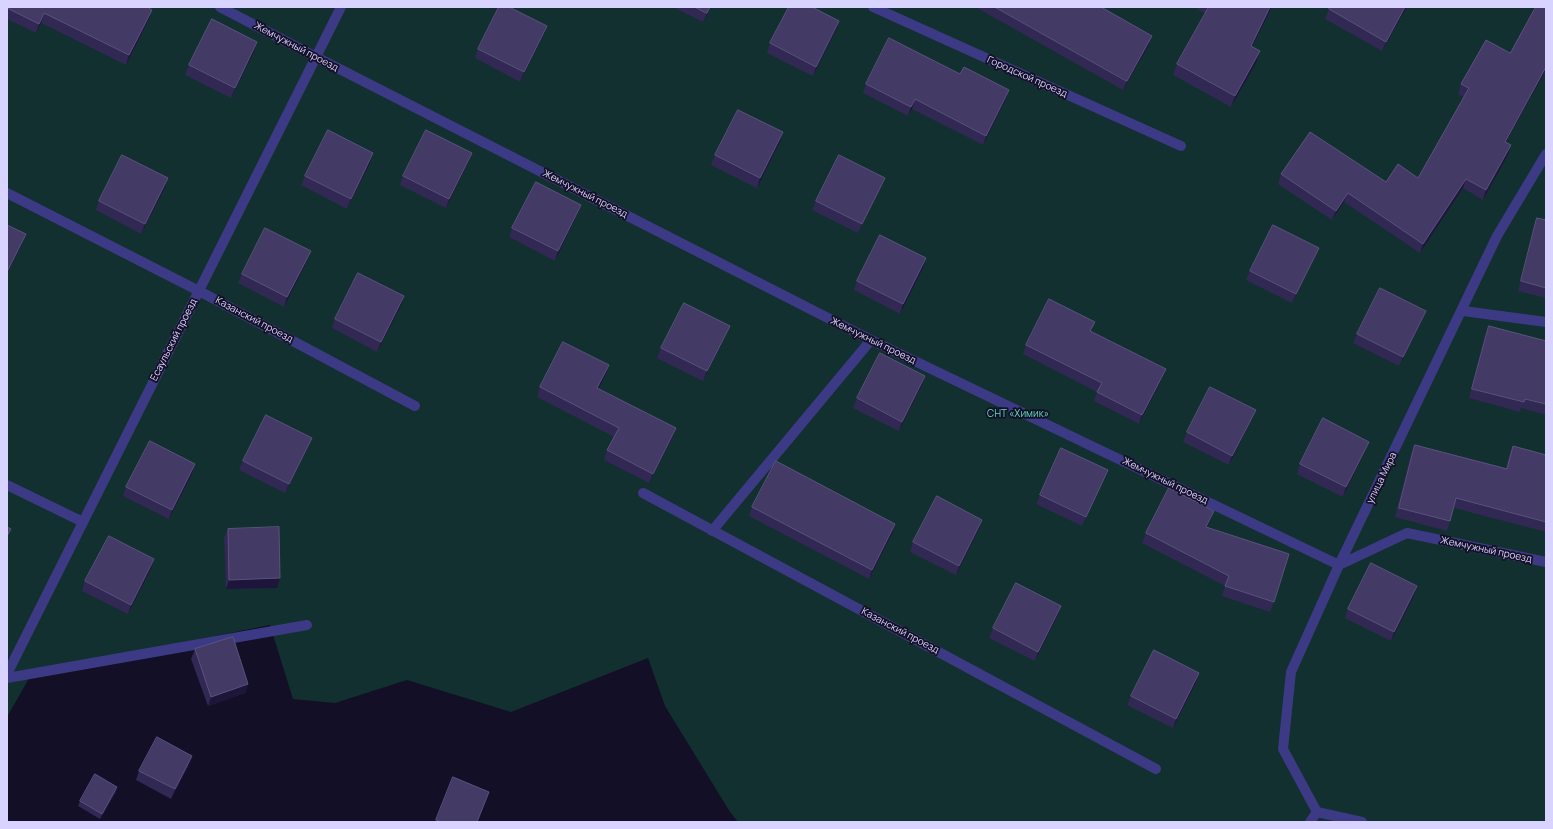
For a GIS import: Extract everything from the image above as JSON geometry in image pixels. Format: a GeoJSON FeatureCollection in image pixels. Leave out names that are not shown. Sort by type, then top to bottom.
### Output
{"type":"FeatureCollection","features":[{"type":"Feature","properties":{"kind":"street","name":"Жемчужный проезд"},"geometry":{"type":"LineString","coordinates":[[220,7],[871,340],[1340,565],[1407,533],[1546,562]]}},
{"type":"Feature","properties":{"kind":"street","name":"Есаульский проезд"},"geometry":{"type":"LineString","coordinates":[[7,674],[341,7]]}},
{"type":"Feature","properties":{"kind":"street","name":"Городской проезд"},"geometry":{"type":"LineString","coordinates":[[873,7],[1181,146]]}},
{"type":"Feature","properties":{"kind":"street","name":"улица Мира"},"geometry":{"type":"LineString","coordinates":[[1317,812],[1283,749],[1291,672],[1340,565],[1497,236],[1546,154]]}},
{"type":"Feature","properties":{"kind":"street","name":"Казанский проезд"},"geometry":{"type":"LineString","coordinates":[[7,193],[199,291],[416,406]]}},
{"type":"Feature","properties":{"kind":"street"},"geometry":{"type":"LineString","coordinates":[[1463,310],[1546,322]]}},
{"type":"Feature","properties":{"kind":"street"},"geometry":{"type":"LineString","coordinates":[[712,531],[871,340]]}},
{"type":"Feature","properties":{"kind":"street"},"geometry":{"type":"LineString","coordinates":[[7,484],[83,522]]}},
{"type":"Feature","properties":{"kind":"street","name":"Казанский проезд"},"geometry":{"type":"LineString","coordinates":[[643,493],[1156,769]]}},
{"type":"Feature","properties":{"kind":"street"},"geometry":{"type":"LineString","coordinates":[[7,678],[307,625]]}},
{"type":"Feature","properties":{"kind":"street"},"geometry":{"type":"LineString","coordinates":[[1310,822],[1317,812],[1362,822]]}},
{"type":"Feature","properties":{"kind":"green space","name":"СНТ «Химик»"},"geometry":{"type":"Polygon","coordinates":[[[7,7],[1546,7],[1546,822],[738,822],[730,812],[665,706],[648,658],[511,712],[407,680],[335,703],[293,699],[270,625],[32,673],[7,717],[7,7]]]}},
{"type":"Feature","properties":{"kind":"building"},"geometry":{"type":"Polygon","coordinates":[[[7,7],[147,7],[152,10],[129,55],[44,13],[39,24],[7,7]]]}},
{"type":"Feature","properties":{"kind":"building"},"geometry":{"type":"Polygon","coordinates":[[[499,7],[509,7],[547,26],[524,72],[478,49],[499,7]]]}},
{"type":"Feature","properties":{"kind":"building"},"geometry":{"type":"Polygon","coordinates":[[[695,7],[710,7],[707,13],[695,7]]]}},
{"type":"Feature","properties":{"kind":"building"},"geometry":{"type":"Polygon","coordinates":[[[789,7],[812,7],[839,21],[816,67],[770,43],[789,7]]]}},
{"type":"Feature","properties":{"kind":"building"},"geometry":{"type":"Polygon","coordinates":[[[995,7],[1101,7],[1152,36],[1127,81],[995,7]]]}},
{"type":"Feature","properties":{"kind":"building"},"geometry":{"type":"Polygon","coordinates":[[[1209,7],[1270,7],[1251,46],[1260,51],[1235,96],[1177,64],[1209,7]]]}},
{"type":"Feature","properties":{"kind":"building"},"geometry":{"type":"Polygon","coordinates":[[[1330,7],[1405,7],[1386,42],[1329,9],[1330,7]]]}},
{"type":"Feature","properties":{"kind":"building"},"geometry":{"type":"Polygon","coordinates":[[[1536,7],[1546,7],[1546,67],[1505,142],[1511,145],[1486,190],[1466,179],[1423,244],[1348,193],[1336,211],[1281,174],[1310,132],[1386,182],[1398,164],[1418,178],[1469,88],[1461,84],[1486,40],[1510,53],[1536,7]]]}},
{"type":"Feature","properties":{"kind":"building"},"geometry":{"type":"Polygon","coordinates":[[[212,19],[257,42],[235,88],[189,65],[212,19]]]}},
{"type":"Feature","properties":{"kind":"building"},"geometry":{"type":"Polygon","coordinates":[[[889,38],[960,74],[964,67],[1009,90],[986,136],[915,99],[911,107],[866,84],[889,38]]]}},
{"type":"Feature","properties":{"kind":"building"},"geometry":{"type":"Polygon","coordinates":[[[738,110],[783,132],[760,178],[715,155],[738,110]]]}},
{"type":"Feature","properties":{"kind":"building"},"geometry":{"type":"Polygon","coordinates":[[[328,130],[373,153],[351,199],[305,176],[328,130]]]}},
{"type":"Feature","properties":{"kind":"building"},"geometry":{"type":"Polygon","coordinates":[[[426,130],[472,153],[449,199],[403,176],[426,130]]]}},
{"type":"Feature","properties":{"kind":"building"},"geometry":{"type":"Polygon","coordinates":[[[122,155],[168,178],[145,224],[99,201],[122,155]]]}},
{"type":"Feature","properties":{"kind":"building"},"geometry":{"type":"Polygon","coordinates":[[[839,155],[885,178],[862,224],[816,201],[839,155]]]}},
{"type":"Feature","properties":{"kind":"building"},"geometry":{"type":"Polygon","coordinates":[[[536,182],[581,205],[558,251],[512,228],[536,182]]]}},
{"type":"Feature","properties":{"kind":"building"},"geometry":{"type":"Polygon","coordinates":[[[1537,218],[1546,220],[1546,288],[1521,281],[1537,218]]]}},
{"type":"Feature","properties":{"kind":"building"},"geometry":{"type":"Polygon","coordinates":[[[7,225],[26,234],[7,272],[7,225]]]}},
{"type":"Feature","properties":{"kind":"building"},"geometry":{"type":"Polygon","coordinates":[[[1273,225],[1319,248],[1296,294],[1250,271],[1273,225]]]}},
{"type":"Feature","properties":{"kind":"building"},"geometry":{"type":"Polygon","coordinates":[[[265,228],[311,251],[287,297],[242,274],[265,228]]]}},
{"type":"Feature","properties":{"kind":"building"},"geometry":{"type":"Polygon","coordinates":[[[880,235],[926,258],[903,304],[857,281],[880,235]]]}},
{"type":"Feature","properties":{"kind":"building"},"geometry":{"type":"Polygon","coordinates":[[[358,273],[404,296],[381,342],[335,319],[358,273]]]}},
{"type":"Feature","properties":{"kind":"building"},"geometry":{"type":"Polygon","coordinates":[[[1380,288],[1426,311],[1403,357],[1357,334],[1380,288]]]}},
{"type":"Feature","properties":{"kind":"building"},"geometry":{"type":"Polygon","coordinates":[[[1049,299],[1095,322],[1090,331],[1166,369],[1142,415],[1097,392],[1102,383],[1026,345],[1049,299]]]}},
{"type":"Feature","properties":{"kind":"building"},"geometry":{"type":"Polygon","coordinates":[[[684,303],[730,326],[707,371],[661,348],[684,303]]]}},
{"type":"Feature","properties":{"kind":"building"},"geometry":{"type":"Polygon","coordinates":[[[1489,326],[1546,341],[1546,404],[1525,399],[1524,402],[1472,389],[1489,326]]]}},
{"type":"Feature","properties":{"kind":"building"},"geometry":{"type":"Polygon","coordinates":[[[563,342],[609,365],[597,388],[676,428],[653,474],[607,450],[619,428],[540,387],[563,342]]]}},
{"type":"Feature","properties":{"kind":"building"},"geometry":{"type":"Polygon","coordinates":[[[880,353],[925,376],[902,422],[857,398],[880,353]]]}},
{"type":"Feature","properties":{"kind":"building"},"geometry":{"type":"Polygon","coordinates":[[[1210,387],[1256,410],[1232,456],[1187,432],[1210,387]]]}},
{"type":"Feature","properties":{"kind":"building"},"geometry":{"type":"Polygon","coordinates":[[[266,415],[312,438],[289,484],[243,461],[266,415]]]}},
{"type":"Feature","properties":{"kind":"building"},"geometry":{"type":"Polygon","coordinates":[[[1323,418],[1369,442],[1346,487],[1300,464],[1323,418]]]}},
{"type":"Feature","properties":{"kind":"building"},"geometry":{"type":"Polygon","coordinates":[[[150,441],[195,464],[172,510],[126,487],[150,441]]]}},
{"type":"Feature","properties":{"kind":"building"},"geometry":{"type":"Polygon","coordinates":[[[1415,445],[1507,469],[1513,446],[1546,455],[1546,522],[1456,498],[1450,521],[1399,508],[1415,445]]]}},
{"type":"Feature","properties":{"kind":"building"},"geometry":{"type":"Polygon","coordinates":[[[1061,448],[1108,470],[1086,517],[1040,495],[1061,448]]]}},
{"type":"Feature","properties":{"kind":"building"},"geometry":{"type":"Polygon","coordinates":[[[776,461],[895,524],[872,570],[752,507],[776,461]]]}},
{"type":"Feature","properties":{"kind":"building"},"geometry":{"type":"Polygon","coordinates":[[[1169,488],[1214,511],[1206,527],[1289,554],[1274,602],[1225,586],[1229,576],[1146,533],[1169,488]]]}},
{"type":"Feature","properties":{"kind":"building"},"geometry":{"type":"Polygon","coordinates":[[[937,496],[982,520],[959,566],[913,542],[937,496]]]}},
{"type":"Feature","properties":{"kind":"building"},"geometry":{"type":"Polygon","coordinates":[[[7,527],[11,529],[7,536],[7,527]]]}},
{"type":"Feature","properties":{"kind":"building"},"geometry":{"type":"Polygon","coordinates":[[[279,527],[280,578],[229,580],[228,529],[279,527]]]}},
{"type":"Feature","properties":{"kind":"building"},"geometry":{"type":"Polygon","coordinates":[[[109,536],[154,559],[131,605],[85,581],[109,536]]]}},
{"type":"Feature","properties":{"kind":"building"},"geometry":{"type":"Polygon","coordinates":[[[1371,563],[1417,586],[1394,632],[1348,609],[1371,563]]]}},
{"type":"Feature","properties":{"kind":"building"},"geometry":{"type":"Polygon","coordinates":[[[1016,583],[1061,606],[1038,652],[993,628],[1016,583]]]}},
{"type":"Feature","properties":{"kind":"building"},"geometry":{"type":"Polygon","coordinates":[[[233,637],[248,684],[211,697],[195,649],[233,637]]]}},
{"type":"Feature","properties":{"kind":"building"},"geometry":{"type":"Polygon","coordinates":[[[1154,650],[1199,673],[1176,719],[1131,696],[1154,650]]]}},
{"type":"Feature","properties":{"kind":"building"},"geometry":{"type":"Polygon","coordinates":[[[157,737],[192,756],[175,789],[139,771],[157,737]]]}},
{"type":"Feature","properties":{"kind":"building"},"geometry":{"type":"Polygon","coordinates":[[[95,774],[117,787],[102,814],[80,801],[95,774]]]}},
{"type":"Feature","properties":{"kind":"building"},"geometry":{"type":"Polygon","coordinates":[[[453,777],[489,792],[477,822],[441,822],[436,820],[453,777]]]}}]}
